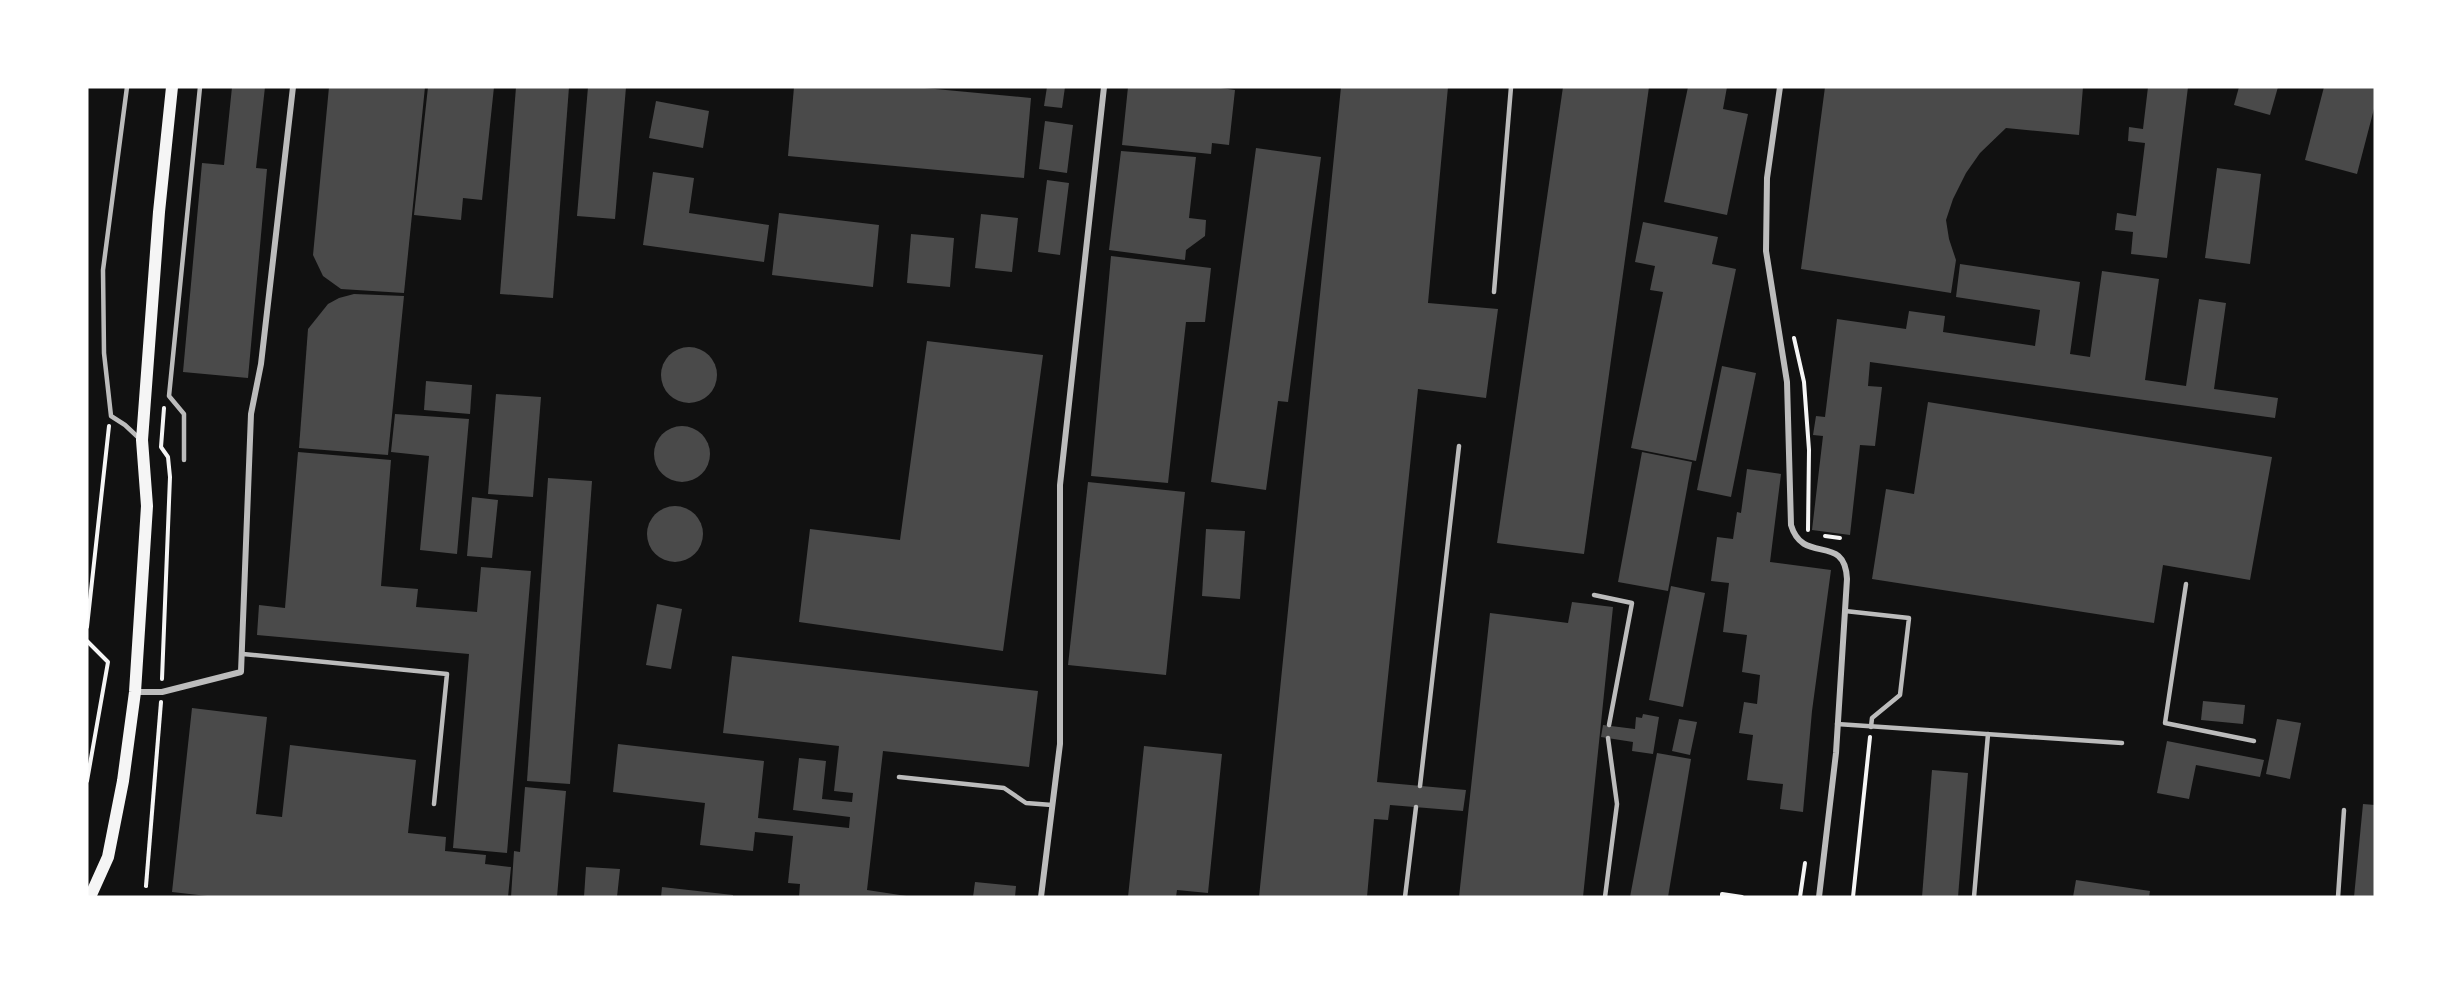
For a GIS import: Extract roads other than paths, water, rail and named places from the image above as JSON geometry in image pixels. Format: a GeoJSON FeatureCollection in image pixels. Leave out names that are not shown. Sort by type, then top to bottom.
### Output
{"type":"FeatureCollection","features":[{"type":"Feature","properties":{"kind":"main road"},"geometry":{"type":"LineString","coordinates":[[93,896],[108,857],[123,781],[135,692],[147,506],[142,440],[159,212],[172,87]]}},
{"type":"Feature","properties":{"kind":"street"},"geometry":{"type":"LineString","coordinates":[[135,692],[162,692],[241,672],[251,414],[261,364],[293,87]]}},
{"type":"Feature","properties":{"kind":"street"},"geometry":{"type":"LineString","coordinates":[[1041,897],[1060,744],[1060,485],[1104,87]]}},
{"type":"Feature","properties":{"kind":"street"},"geometry":{"type":"LineString","coordinates":[[1780,87],[1767,178],[1766,251],[1787,382],[1791,525],[1794,535],[1803,545],[1833,552],[1842,560],[1847,569],[1848,579],[1836,753],[1819,897]]}},
{"type":"Feature","properties":{"kind":"lane"},"geometry":{"type":"LineString","coordinates":[[127,87],[104,270],[104,353],[111,416],[142,440]]}},
{"type":"Feature","properties":{"kind":"lane"},"geometry":{"type":"LineString","coordinates":[[184,460],[184,414],[169,396],[200,87]]}},
{"type":"Feature","properties":{"kind":"lane"},"geometry":{"type":"LineString","coordinates":[[1494,292],[1511,87]]}},
{"type":"Feature","properties":{"kind":"lane"},"geometry":{"type":"LineString","coordinates":[[1420,786],[1459,446]]}},
{"type":"Feature","properties":{"kind":"lane"},"geometry":{"type":"LineString","coordinates":[[2186,584],[2165,723],[2254,741]]}},
{"type":"Feature","properties":{"kind":"lane"},"geometry":{"type":"LineString","coordinates":[[1594,595],[1632,603],[1609,726]]}},
{"type":"Feature","properties":{"kind":"lane"},"geometry":{"type":"LineString","coordinates":[[1845,611],[1908,618],[1900,695],[1872,718],[1871,727]]}},
{"type":"Feature","properties":{"kind":"lane"},"geometry":{"type":"LineString","coordinates":[[243,654],[447,674],[435,804]]}},
{"type":"Feature","properties":{"kind":"lane"},"geometry":{"type":"LineString","coordinates":[[1837,724],[2122,743]]}},
{"type":"Feature","properties":{"kind":"lane"},"geometry":{"type":"LineString","coordinates":[[1974,897],[1988,734]]}},
{"type":"Feature","properties":{"kind":"lane"},"geometry":{"type":"LineString","coordinates":[[1605,897],[1617,804],[1608,738]]}},
{"type":"Feature","properties":{"kind":"lane"},"geometry":{"type":"LineString","coordinates":[[899,777],[1004,788],[1026,803],[1052,805]]}},
{"type":"Feature","properties":{"kind":"lane"},"geometry":{"type":"LineString","coordinates":[[1405,897],[1416,807]]}},
{"type":"Feature","properties":{"kind":"lane"},"geometry":{"type":"LineString","coordinates":[[2338,897],[2344,810]]}}]}
